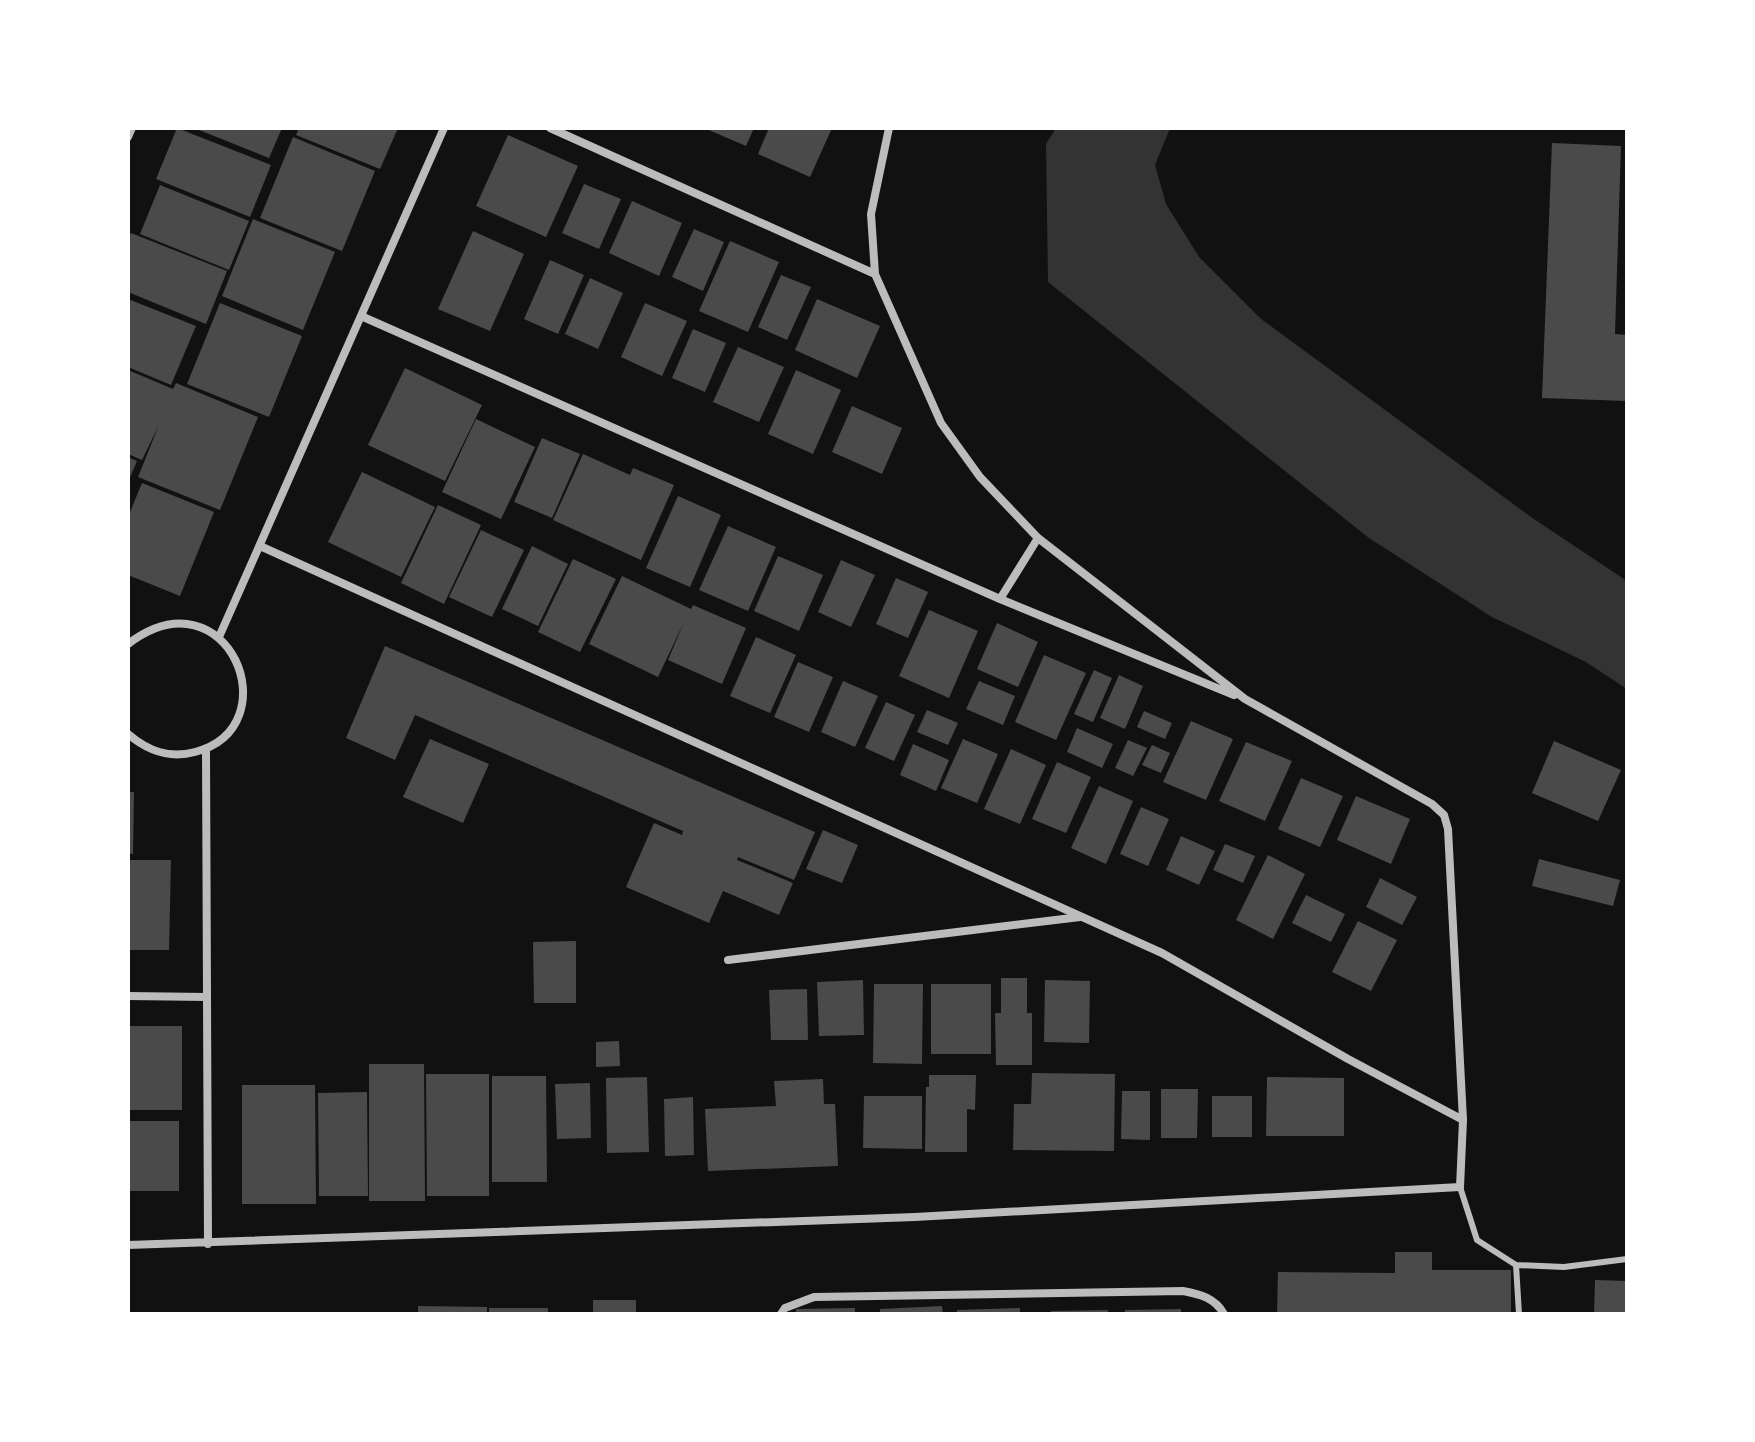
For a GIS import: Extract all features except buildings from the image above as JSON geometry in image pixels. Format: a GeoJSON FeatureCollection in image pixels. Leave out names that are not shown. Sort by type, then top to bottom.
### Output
{"type":"FeatureCollection","features":[{"type":"Feature","properties":{"kind":"street"},"geometry":{"type":"LineString","coordinates":[[128,137],[132,128]]}},
{"type":"Feature","properties":{"kind":"street"},"geometry":{"type":"LineString","coordinates":[[219,637],[444,128]]}},
{"type":"Feature","properties":{"kind":"street"},"geometry":{"type":"LineString","coordinates":[[550,128],[875,274]]}},
{"type":"Feature","properties":{"kind":"street"},"geometry":{"type":"LineString","coordinates":[[889,128],[871,214],[875,274],[941,423],[980,477],[1038,538],[1245,699]]}},
{"type":"Feature","properties":{"kind":"street"},"geometry":{"type":"LineString","coordinates":[[128,1245],[915,1217],[1460,1187],[1463,1120],[1448,829],[1444,815],[1432,804],[1245,699],[1000,599],[361,316]]}},
{"type":"Feature","properties":{"kind":"street"},"geometry":{"type":"LineString","coordinates":[[1000,599],[1038,538]]}},
{"type":"Feature","properties":{"kind":"street"},"geometry":{"type":"LineString","coordinates":[[260,546],[1162,953],[1348,1059],[1463,1120]]}},
{"type":"Feature","properties":{"kind":"street"},"geometry":{"type":"LineString","coordinates":[[128,644],[149,629],[173,623],[197,626],[219,637],[236,658],[244,683],[241,710],[227,733],[206,749],[180,756],[152,751],[128,734]]}},
{"type":"Feature","properties":{"kind":"street"},"geometry":{"type":"LineString","coordinates":[[206,749],[208,1244]]}},
{"type":"Feature","properties":{"kind":"street"},"geometry":{"type":"LineString","coordinates":[[728,960],[1081,917]]}},
{"type":"Feature","properties":{"kind":"street"},"geometry":{"type":"LineString","coordinates":[[128,996],[207,997]]}},
{"type":"Feature","properties":{"kind":"street"},"geometry":{"type":"LineString","coordinates":[[781,1314],[785,1308],[814,1297],[1183,1291],[1218,1304],[1224,1314]]}},
{"type":"Feature","properties":{"kind":"lane"},"geometry":{"type":"LineString","coordinates":[[1460,1187],[1477,1240],[1516,1265],[1564,1267],[1627,1259]]}},
{"type":"Feature","properties":{"kind":"lane"},"geometry":{"type":"LineString","coordinates":[[1516,1265],[1519,1314]]}},
{"type":"Feature","properties":{"kind":"shaded area"},"geometry":{"type":"Polygon","coordinates":[[[1056,128],[1170,128],[1155,165],[1166,204],[1199,257],[1261,319],[1531,517],[1627,581],[1627,689],[1586,662],[1492,617],[1369,538],[1048,282],[1046,144],[1056,128]]]}}]}
